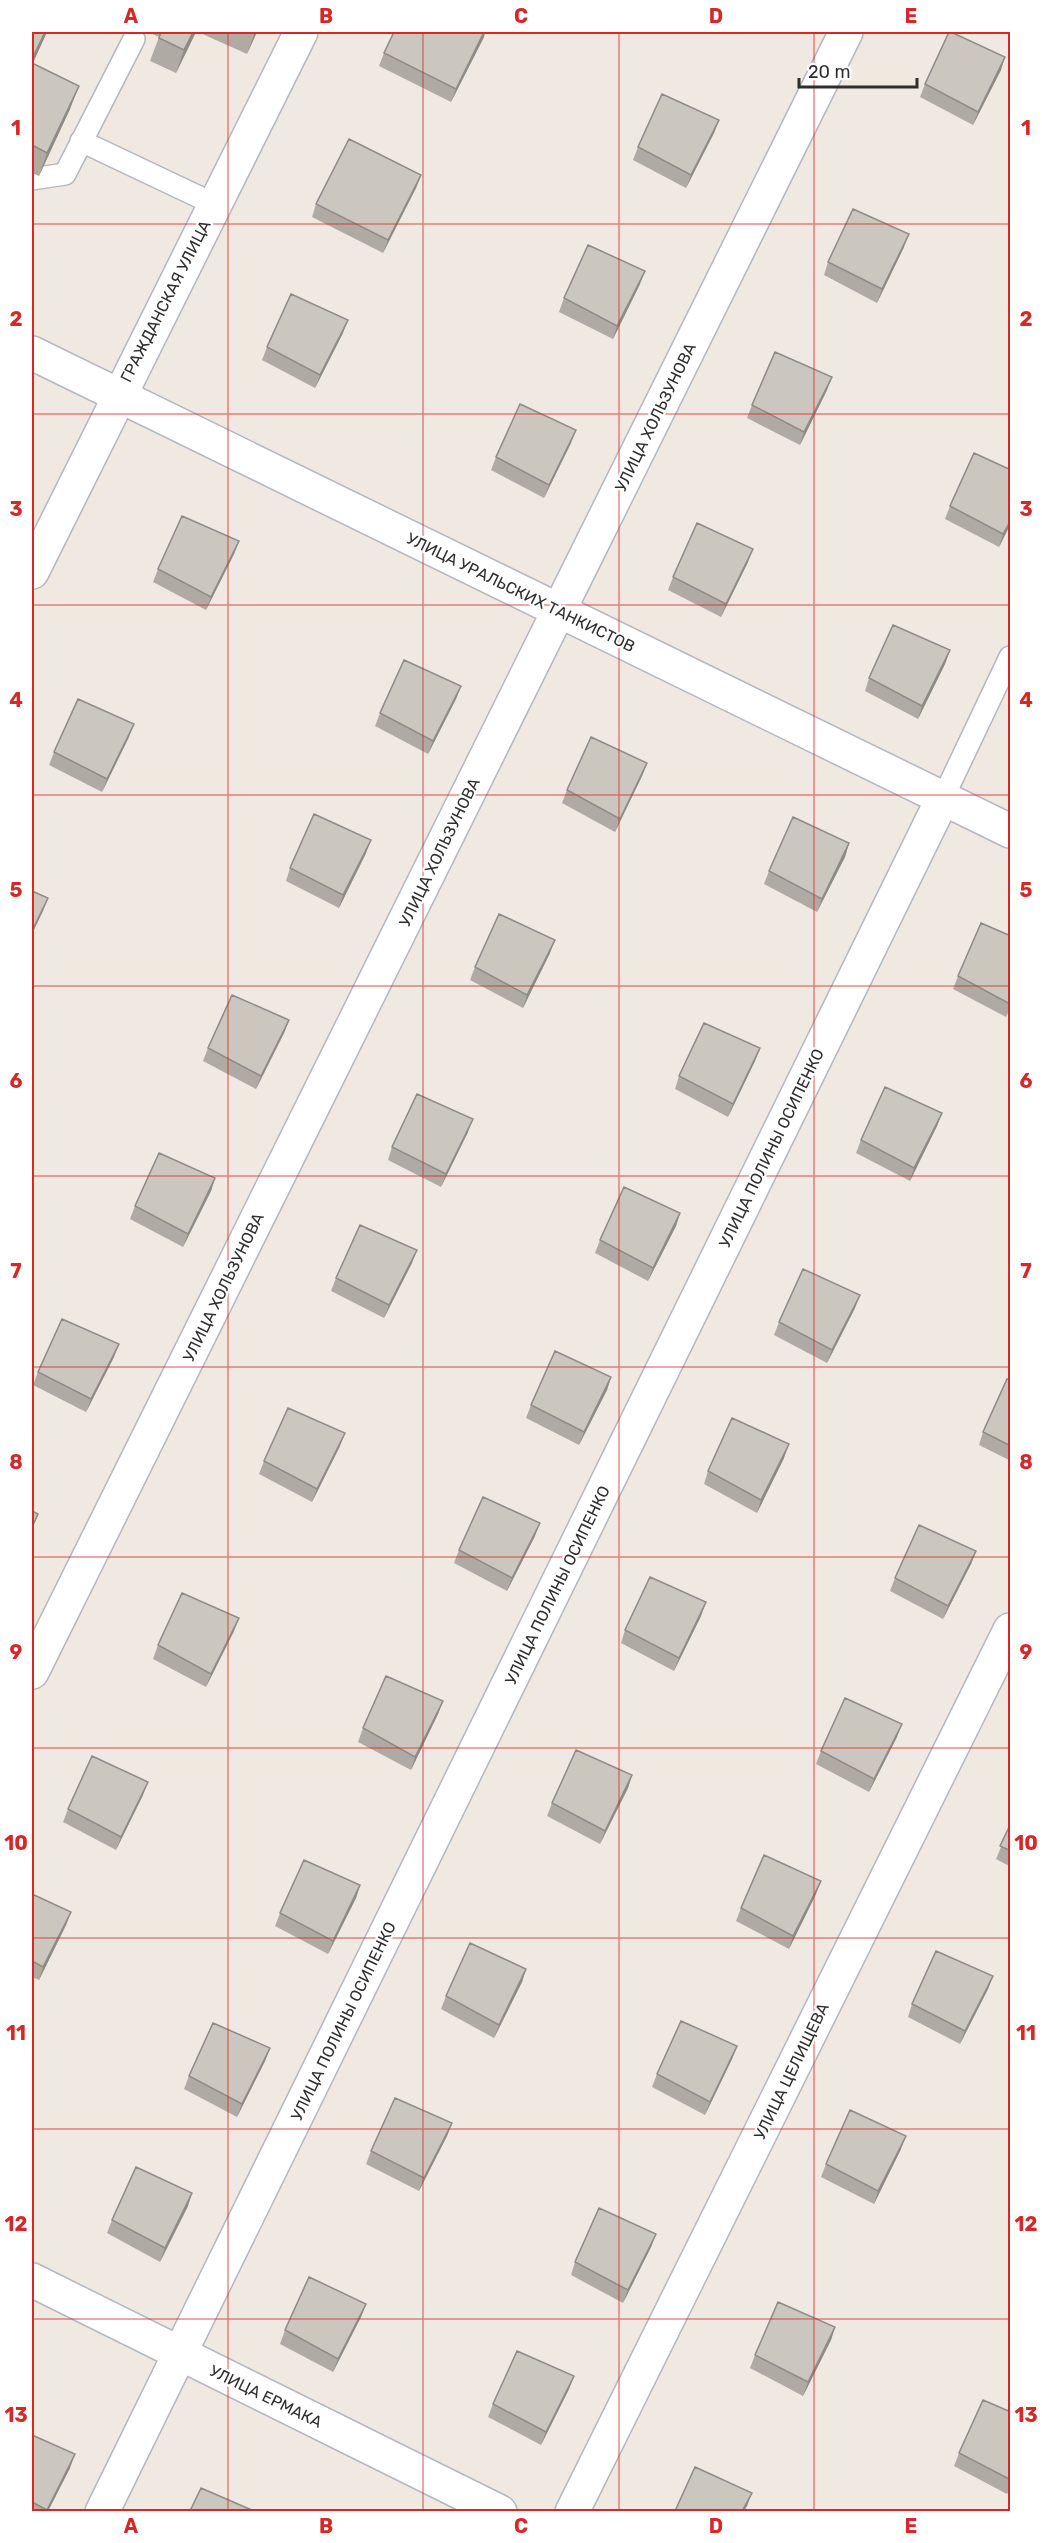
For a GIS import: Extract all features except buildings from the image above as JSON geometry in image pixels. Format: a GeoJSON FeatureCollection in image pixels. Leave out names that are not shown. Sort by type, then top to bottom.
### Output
{"type":"FeatureCollection","features":[{"type":"Feature","properties":{"kind":"street","name":"ГРАЖДАНСКАЯ УЛИЦА"},"geometry":{"type":"LineString","coordinates":[[32,572],[118,395],[301,32]]}},
{"type":"Feature","properties":{"kind":"street","name":"УЛИЦА ХОЛЬЗУНОВА"},"geometry":{"type":"LineString","coordinates":[[32,1672],[846,32]]}},
{"type":"Feature","properties":{"kind":"street","name":"УЛИЦА УРАЛЬСКИХ ТАНКИСТОВ"},"geometry":{"type":"LineString","coordinates":[[32,353],[1011,831]]}},
{"type":"Feature","properties":{"kind":"street","name":"УЛИЦА ПОЛИНЫ ОСИПЕНКО"},"geometry":{"type":"LineString","coordinates":[[102,2511],[943,798]]}},
{"type":"Feature","properties":{"kind":"street","name":"УЛИЦА ЦЕЛИЩЕВА"},"geometry":{"type":"LineString","coordinates":[[572,2511],[1011,1630]]}},
{"type":"Feature","properties":{"kind":"street","name":"УЛИЦА ЕРМАКА"},"geometry":{"type":"LineString","coordinates":[[32,2280],[500,2511]]}},
{"type":"Feature","properties":{"kind":"lane"},"geometry":{"type":"LineString","coordinates":[[32,179],[65,174],[134,39]]}},
{"type":"Feature","properties":{"kind":"lane"},"geometry":{"type":"LineString","coordinates":[[81,141],[214,204]]}},
{"type":"Feature","properties":{"kind":"lane","name":"УЛИЦА ПОЛИНЫ ОСИПЕНКО"},"geometry":{"type":"LineString","coordinates":[[943,798],[1011,657]]}}]}
